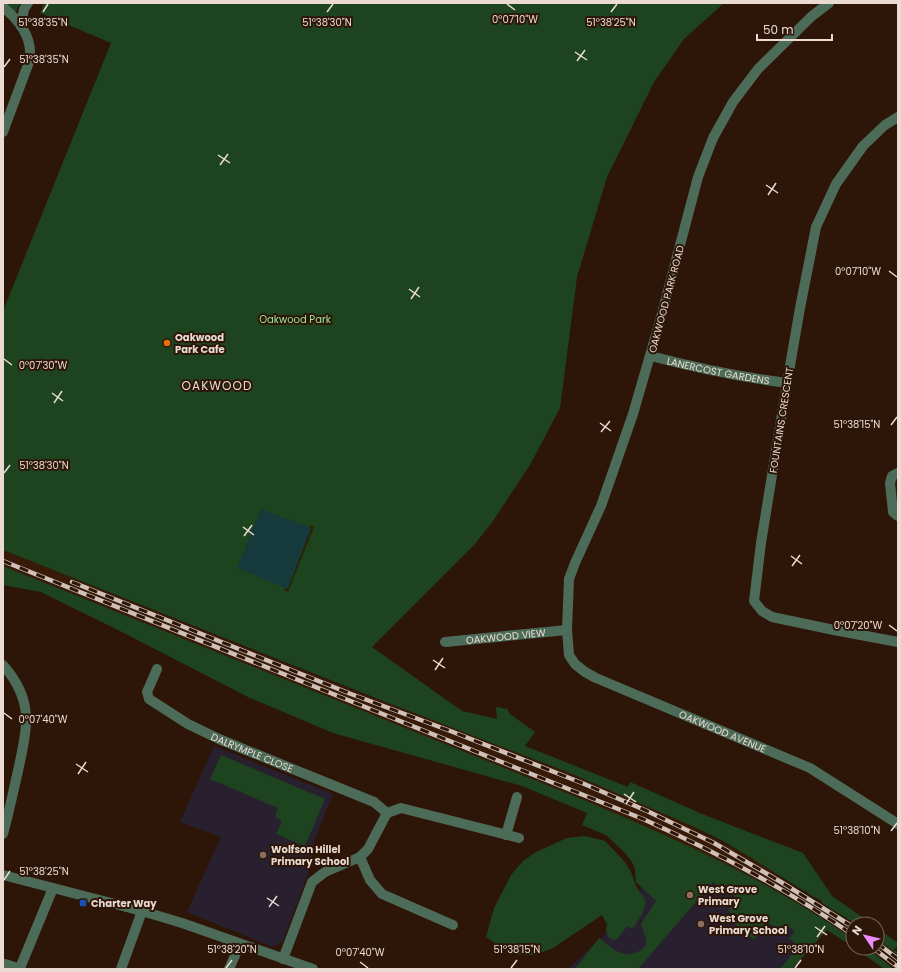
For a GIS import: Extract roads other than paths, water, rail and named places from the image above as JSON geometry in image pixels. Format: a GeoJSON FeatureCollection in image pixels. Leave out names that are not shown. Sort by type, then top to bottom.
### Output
{"type":"FeatureCollection","features":[{"type":"Feature","properties":{"kind":"street"},"geometry":{"type":"LineString","coordinates":[[21,26],[24,9],[28,3]]}},
{"type":"Feature","properties":{"kind":"street","name":"OAKWOOD PARK ROAD"},"geometry":{"type":"LineString","coordinates":[[567,630],[569,579],[601,506],[633,414],[651,356],[698,177],[713,138],[733,102],[758,69],[812,16],[829,3]]}},
{"type":"Feature","properties":{"kind":"street"},"geometry":{"type":"LineString","coordinates":[[3,7],[21,26],[30,42],[30,58],[3,132]]}},
{"type":"Feature","properties":{"kind":"street","name":"FOUNTAINS CRESCENT"},"geometry":{"type":"LineString","coordinates":[[898,117],[885,125],[863,146],[836,184],[816,227],[787,383],[761,543],[754,601],[762,611],[772,617],[898,642]]}},
{"type":"Feature","properties":{"kind":"street","name":"LANERCOST GARDENS"},"geometry":{"type":"LineString","coordinates":[[651,356],[707,370],[787,383]]}},
{"type":"Feature","properties":{"kind":"street"},"geometry":{"type":"LineString","coordinates":[[898,473],[892,476],[890,483],[893,512],[898,516]]}},
{"type":"Feature","properties":{"kind":"street","name":"OAKWOOD VIEW"},"geometry":{"type":"LineString","coordinates":[[445,642],[567,630]]}},
{"type":"Feature","properties":{"kind":"street","name":"OAKWOOD AVENUE"},"geometry":{"type":"LineString","coordinates":[[567,630],[569,655],[575,664],[585,672],[611,685],[810,768],[898,824]]}},
{"type":"Feature","properties":{"kind":"street"},"geometry":{"type":"LineString","coordinates":[[3,665],[12,676],[20,690],[26,712],[26,731],[10,809],[3,834]]}},
{"type":"Feature","properties":{"kind":"street","name":"DALRYMPLE CLOSE"},"geometry":{"type":"LineString","coordinates":[[157,669],[147,692],[149,699],[172,714],[188,724],[219,739],[374,802],[387,813]]}},
{"type":"Feature","properties":{"kind":"street"},"geometry":{"type":"LineString","coordinates":[[506,835],[517,797]]}},
{"type":"Feature","properties":{"kind":"street"},"geometry":{"type":"LineString","coordinates":[[283,959],[312,882],[325,872],[360,857],[368,848],[387,813],[402,808],[519,838]]}},
{"type":"Feature","properties":{"kind":"street"},"geometry":{"type":"LineString","coordinates":[[360,857],[370,880],[382,894],[452,925]]}},
{"type":"Feature","properties":{"kind":"street"},"geometry":{"type":"LineString","coordinates":[[3,875],[142,911],[182,923],[313,969]]}},
{"type":"Feature","properties":{"kind":"street"},"geometry":{"type":"LineString","coordinates":[[5,964],[21,969],[53,888]]}},
{"type":"Feature","properties":{"kind":"street"},"geometry":{"type":"LineString","coordinates":[[121,969],[142,911]]}},
{"type":"Feature","properties":{"kind":"street"},"geometry":{"type":"LineString","coordinates":[[229,969],[240,944]]}},
{"type":"Feature","properties":{"kind":"water"},"geometry":{"type":"Polygon","coordinates":[[[261,509],[311,528],[288,589],[237,568],[261,509]]]}},
{"type":"Feature","properties":{"kind":"railway"},"geometry":{"type":"LineString","coordinates":[[3,561],[643,819],[751,872],[803,902],[845,930]]}},
{"type":"Feature","properties":{"kind":"railway"},"geometry":{"type":"LineString","coordinates":[[72,582],[351,694],[453,732],[582,783],[647,811],[714,843],[781,882],[845,922]]}},
{"type":"Feature","properties":{"kind":"railway"},"geometry":{"type":"LineString","coordinates":[[885,949],[898,959]]}},
{"type":"Feature","properties":{"kind":"railway"},"geometry":{"type":"LineString","coordinates":[[884,956],[898,967]]}},
{"type":"Feature","properties":{"kind":"place","name":"Oakwood Park Cafe"},"geometry":{"type":"Point","coordinates":[167,343]}},
{"type":"Feature","properties":{"kind":"place","name":"Wolfson Hillel Primary School"},"geometry":{"type":"Point","coordinates":[263,855]}},
{"type":"Feature","properties":{"kind":"place","name":"West Grove Primary"},"geometry":{"type":"Point","coordinates":[690,895]}},
{"type":"Feature","properties":{"kind":"place","name":"Charter Way"},"geometry":{"type":"Point","coordinates":[83,903]}},
{"type":"Feature","properties":{"kind":"place","name":"West Grove Primary School"},"geometry":{"type":"Point","coordinates":[701,924]}},
{"type":"Feature","properties":{"kind":"district","name":"OAKWOOD"},"geometry":{"type":"Point","coordinates":[217,386]}},
{"type":"Feature","properties":{"kind":"park label","name":"Oakwood Park"},"geometry":{"type":"Point","coordinates":[295,319]}}]}
